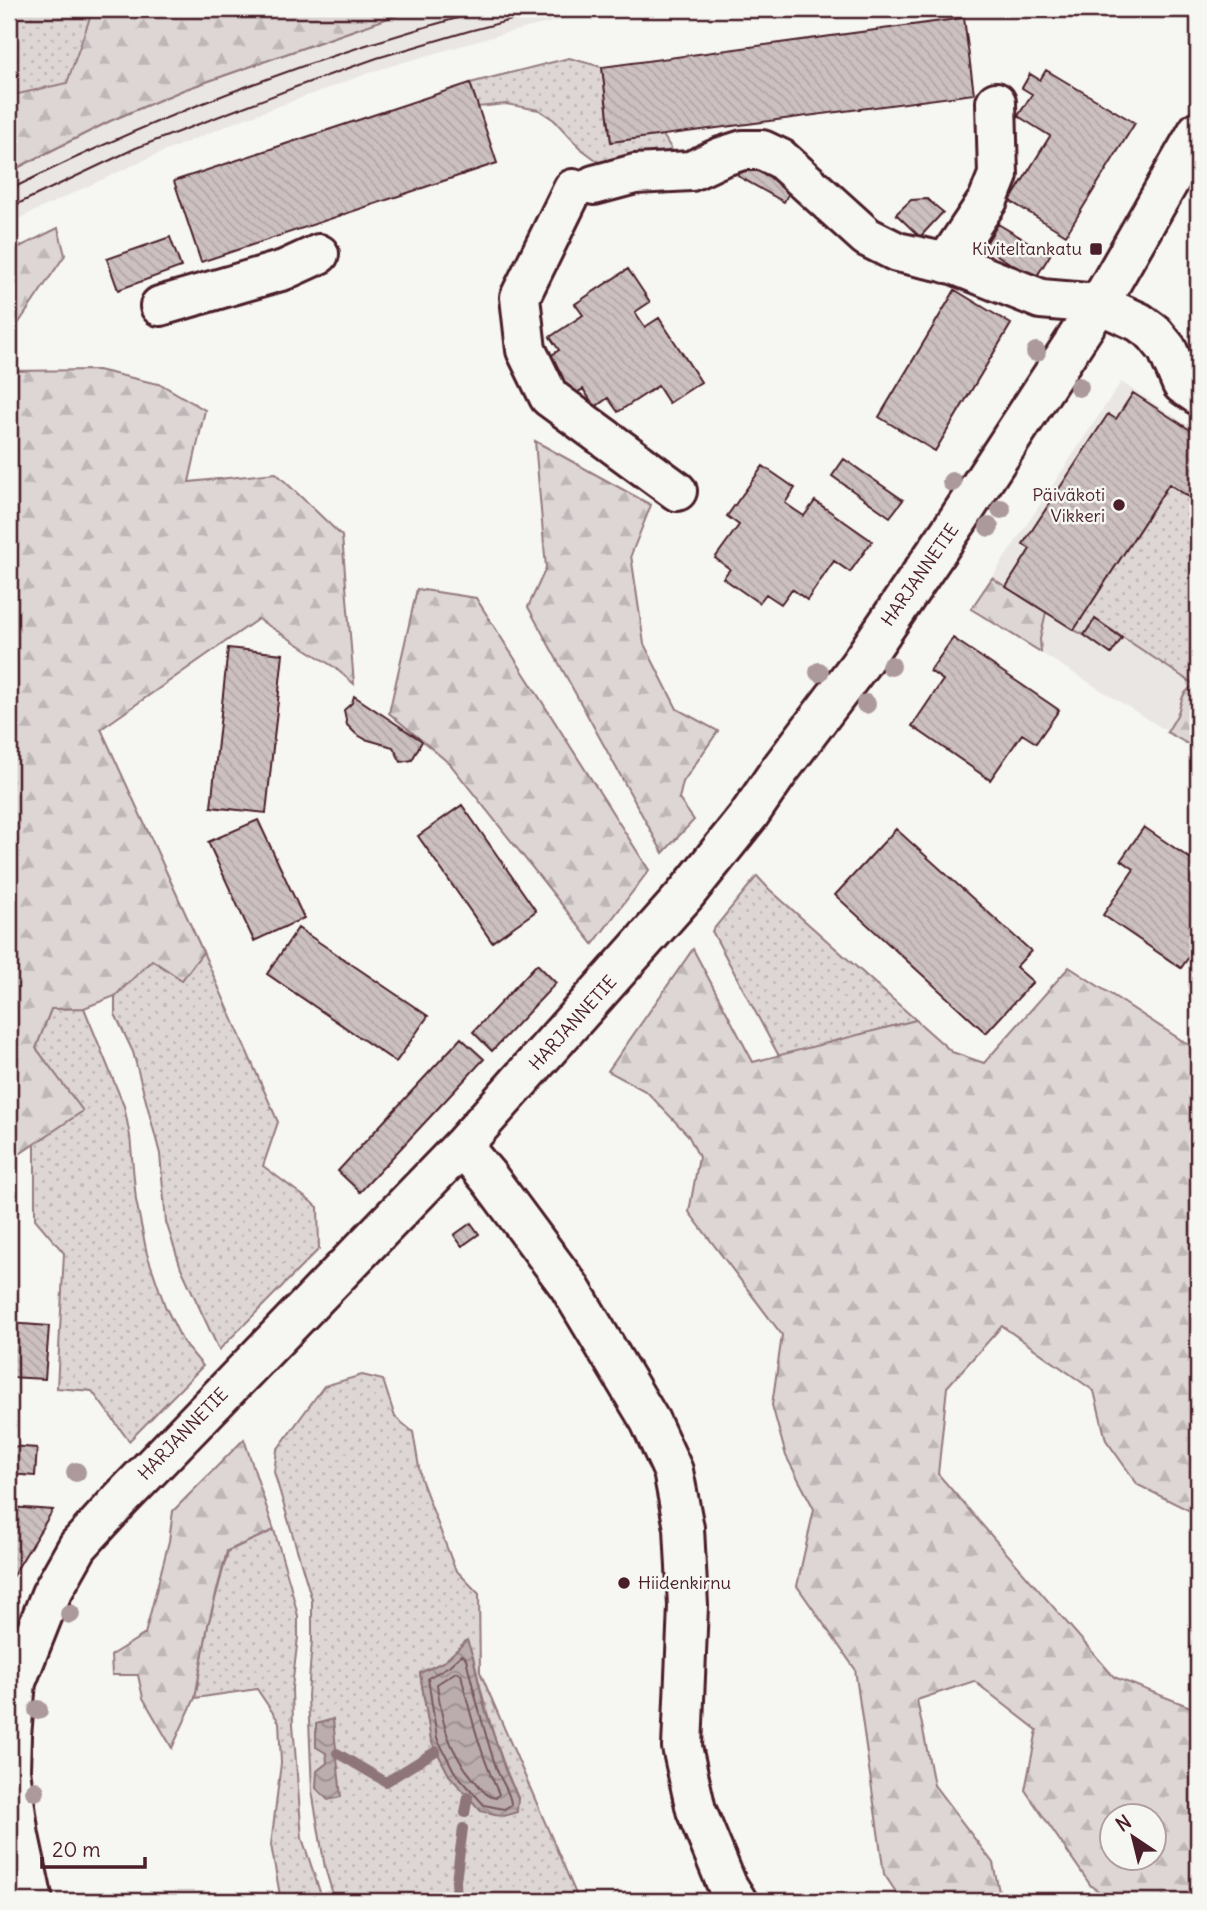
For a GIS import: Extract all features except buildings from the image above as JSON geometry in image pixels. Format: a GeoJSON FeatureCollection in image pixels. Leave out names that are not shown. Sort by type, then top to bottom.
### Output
{"type":"FeatureCollection","features":[{"type":"Feature","properties":{"kind":"street"},"geometry":{"type":"LineString","coordinates":[[946,263],[988,200],[998,175],[996,102]]}},
{"type":"Feature","properties":{"kind":"street","name":"HARJANNETIE"},"geometry":{"type":"LineString","coordinates":[[33,1901],[9,1770],[16,1682],[51,1594],[99,1510],[462,1146],[685,895],[749,815],[860,664],[958,520],[1099,304],[1198,131]]}},
{"type":"Feature","properties":{"kind":"street"},"geometry":{"type":"LineString","coordinates":[[677,491],[549,397],[526,350],[520,297],[583,187],[635,174],[691,171],[743,150],[762,150],[781,159],[867,236],[897,252],[946,263],[1041,299],[1099,304],[1139,323],[1154,333],[1167,349],[1182,384],[1198,395]]}},
{"type":"Feature","properties":{"kind":"street"},"geometry":{"type":"LineString","coordinates":[[160,306],[284,270],[319,254]]}},
{"type":"Feature","properties":{"kind":"street"},"geometry":{"type":"LineString","coordinates":[[462,1146],[494,1184],[569,1286],[650,1421],[673,1471],[684,1528],[688,1606],[682,1747],[696,1810],[727,1885],[737,1901]]}},
{"type":"Feature","properties":{"kind":"shaded area"},"geometry":{"type":"Polygon","coordinates":[[[414,9],[605,9],[502,34],[380,69],[238,121],[146,159],[9,223],[9,172],[110,121],[183,90],[414,9]]]}},
{"type":"Feature","properties":{"kind":"shaded area","name":"Päiväkoti Vikkeri"},"geometry":{"type":"Polygon","coordinates":[[[1121,382],[1198,432],[1198,743],[1186,743],[971,609],[1121,382]]]}},
{"type":"Feature","properties":{"kind":"green space"},"geometry":{"type":"Polygon","coordinates":[[[9,9],[414,9],[183,90],[110,121],[9,172],[9,9]]]}},
{"type":"Feature","properties":{"kind":"green space"},"geometry":{"type":"Polygon","coordinates":[[[93,9],[414,9],[183,90],[110,121],[9,172],[9,96],[67,83],[93,9]]]}},
{"type":"Feature","properties":{"kind":"green space"},"geometry":{"type":"Polygon","coordinates":[[[569,58],[602,67],[611,142],[663,135],[672,150],[599,162],[580,148],[554,120],[539,110],[506,104],[478,107],[470,83],[569,58]]]}},
{"type":"Feature","properties":{"kind":"green space"},"geometry":{"type":"Polygon","coordinates":[[[58,228],[65,255],[9,337],[9,252],[58,228]]]}},
{"type":"Feature","properties":{"kind":"green space"},"geometry":{"type":"Polygon","coordinates":[[[98,370],[162,385],[205,410],[189,482],[276,473],[342,536],[354,684],[334,667],[258,619],[101,729],[203,952],[182,980],[152,960],[115,996],[84,1008],[51,1009],[36,1048],[83,1111],[9,1161],[9,371],[98,370]]]}},
{"type":"Feature","properties":{"kind":"green space"},"geometry":{"type":"Polygon","coordinates":[[[535,441],[651,505],[631,555],[644,644],[677,709],[718,731],[683,782],[679,799],[694,820],[663,853],[528,607],[546,568],[535,441]]]}},
{"type":"Feature","properties":{"kind":"green space"},"geometry":{"type":"Polygon","coordinates":[[[1169,484],[1198,503],[1198,687],[1095,619],[1084,635],[1074,630],[1169,484]]]}},
{"type":"Feature","properties":{"kind":"green space"},"geometry":{"type":"Polygon","coordinates":[[[992,578],[1046,612],[1040,639],[1041,652],[971,609],[992,578]]]}},
{"type":"Feature","properties":{"kind":"green space"},"geometry":{"type":"Polygon","coordinates":[[[417,589],[476,598],[649,870],[593,944],[450,764],[389,713],[417,589]]]}},
{"type":"Feature","properties":{"kind":"green space"},"geometry":{"type":"Polygon","coordinates":[[[1195,685],[1198,687],[1198,743],[1186,743],[1167,732],[1184,695],[1195,685]]]}},
{"type":"Feature","properties":{"kind":"green space"},"geometry":{"type":"Polygon","coordinates":[[[757,876],[916,1020],[779,1056],[712,931],[757,876]]]}},
{"type":"Feature","properties":{"kind":"green space"},"geometry":{"type":"Polygon","coordinates":[[[693,949],[753,1062],[916,1020],[952,1052],[984,1063],[1069,967],[1198,1051],[1198,1515],[1138,1485],[1106,1440],[1094,1391],[1002,1326],[947,1387],[938,1474],[1114,1677],[1198,1710],[1198,1901],[1113,1901],[1091,1886],[1025,1790],[1037,1730],[974,1681],[917,1700],[934,1785],[993,1863],[1001,1901],[902,1901],[884,1874],[855,1669],[797,1586],[814,1509],[786,1456],[772,1405],[782,1335],[689,1212],[699,1157],[688,1135],[647,1092],[608,1071],[693,949]]]}},
{"type":"Feature","properties":{"kind":"green space"},"geometry":{"type":"Polygon","coordinates":[[[203,952],[278,1122],[263,1166],[318,1207],[319,1249],[219,1350],[181,1268],[166,1222],[160,1154],[133,1052],[115,1014],[115,996],[152,960],[182,980],[203,952]]]}},
{"type":"Feature","properties":{"kind":"green space"},"geometry":{"type":"Polygon","coordinates":[[[84,1008],[124,1106],[130,1136],[136,1200],[147,1254],[165,1306],[183,1342],[203,1366],[129,1441],[92,1391],[57,1388],[64,1253],[35,1219],[35,1143],[82,1111],[36,1048],[51,1009],[84,1008]]]}},
{"type":"Feature","properties":{"kind":"green space"},"geometry":{"type":"Polygon","coordinates":[[[362,1375],[383,1380],[395,1417],[413,1432],[421,1479],[455,1569],[479,1594],[480,1672],[579,1901],[335,1901],[325,1868],[312,1791],[308,1696],[312,1600],[274,1472],[277,1450],[324,1386],[362,1375]],[[473,1657],[445,1661],[420,1673],[431,1740],[449,1775],[481,1811],[518,1798],[497,1747],[473,1657]]]}},
{"type":"Feature","properties":{"kind":"green space"},"geometry":{"type":"Polygon","coordinates":[[[244,1439],[274,1530],[227,1551],[208,1625],[195,1698],[172,1748],[143,1698],[138,1675],[112,1675],[111,1655],[145,1634],[169,1541],[173,1511],[244,1439]]]}},
{"type":"Feature","properties":{"kind":"green space"},"geometry":{"type":"Polygon","coordinates":[[[274,1530],[298,1616],[292,1688],[302,1838],[323,1901],[281,1901],[271,1845],[281,1763],[279,1722],[257,1689],[195,1698],[208,1625],[228,1551],[274,1530]]]}},
{"type":"Feature","properties":{"kind":"water"},"geometry":{"type":"Polygon","coordinates":[[[467,1640],[484,1706],[505,1770],[518,1798],[517,1812],[504,1816],[481,1811],[449,1775],[431,1740],[420,1673],[445,1661],[467,1640]]]}},
{"type":"Feature","properties":{"kind":"water"},"geometry":{"type":"Polygon","coordinates":[[[333,1719],[341,1797],[328,1800],[316,1788],[317,1771],[327,1763],[326,1753],[316,1747],[316,1724],[333,1719]]]}},
{"type":"Feature","properties":{"kind":"waterway"},"geometry":{"type":"LineString","coordinates":[[337,1753],[386,1782],[436,1751]]}},
{"type":"Feature","properties":{"kind":"waterway"},"geometry":{"type":"LineString","coordinates":[[465,1813],[468,1797]]}},
{"type":"Feature","properties":{"kind":"waterway"},"geometry":{"type":"LineString","coordinates":[[457,1901],[456,1881],[463,1828]]}},
{"type":"Feature","properties":{"kind":"tram line"},"geometry":{"type":"LineString","coordinates":[[9,190],[125,135],[245,87],[366,45],[490,9]]}},
{"type":"Feature","properties":{"kind":"tram line"},"geometry":{"type":"LineString","coordinates":[[9,208],[136,148],[301,85],[377,58],[553,9]]}},
{"type":"Feature","properties":{"kind":"place","name":"Kiviteltankatu"},"geometry":{"type":"Point","coordinates":[1096,249]}},
{"type":"Feature","properties":{"kind":"place","name":"Päiväkoti Vikkeri"},"geometry":{"type":"Point","coordinates":[1119,505]}},
{"type":"Feature","properties":{"kind":"place","name":"Hiidenkirnu"},"geometry":{"type":"Point","coordinates":[624,1583]}}]}
